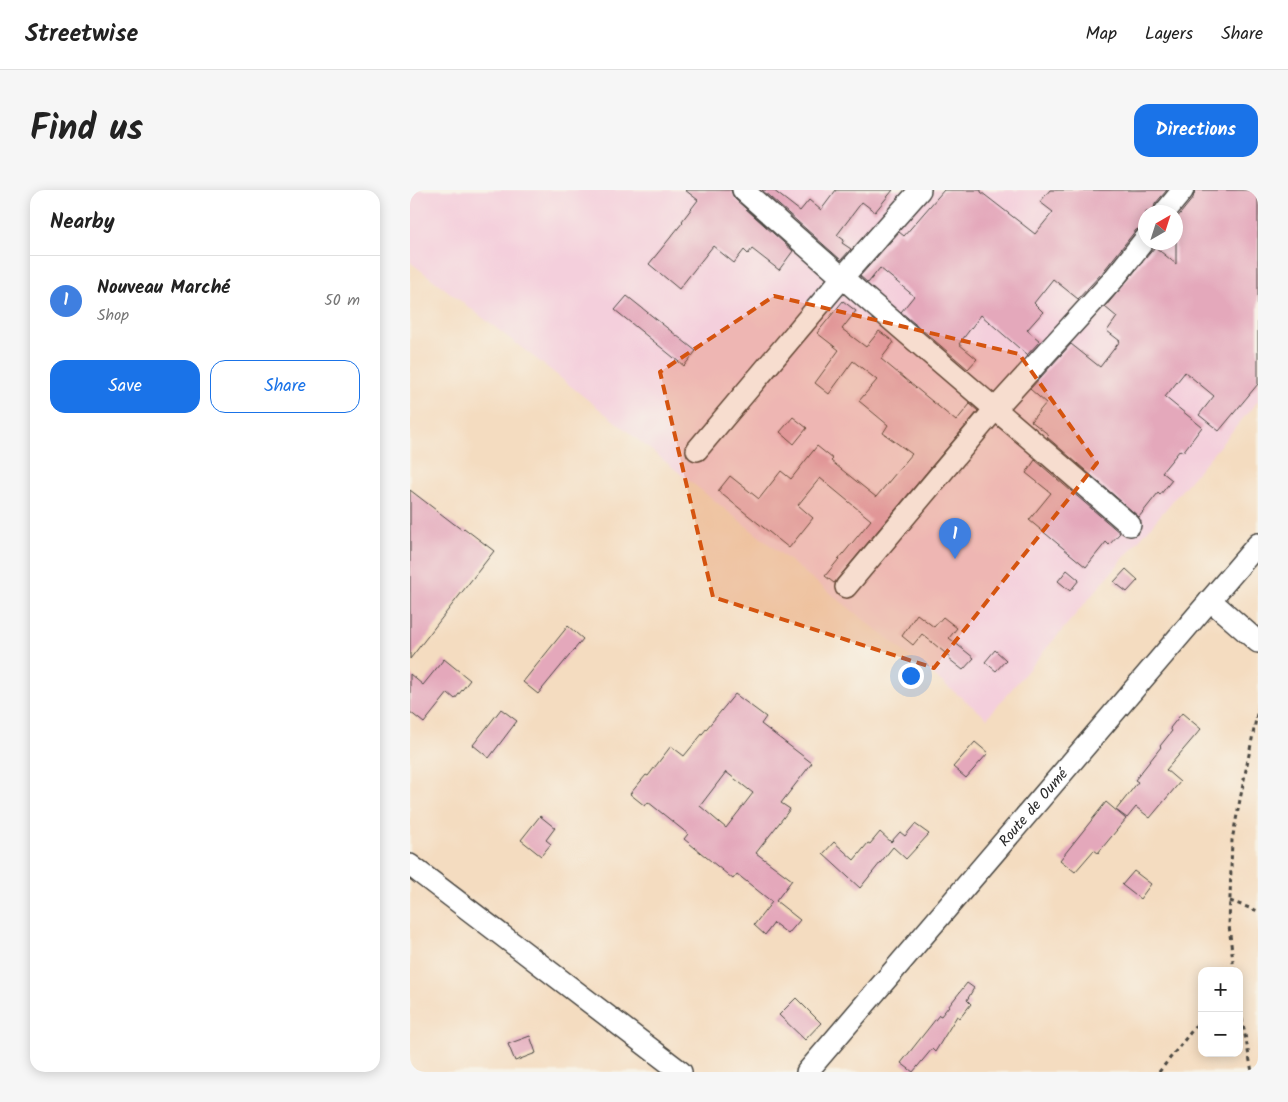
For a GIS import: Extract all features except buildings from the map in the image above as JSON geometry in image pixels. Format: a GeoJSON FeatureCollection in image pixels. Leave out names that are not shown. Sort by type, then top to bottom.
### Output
{"type":"FeatureCollection","features":[{"type":"Feature","properties":{"kind":"street"},"geometry":{"type":"LineString","coordinates":[[743,190],[842,278],[996,408],[1130,525]]}},
{"type":"Feature","properties":{"kind":"street"},"geometry":{"type":"LineString","coordinates":[[697,450],[842,278],[920,190]]}},
{"type":"Feature","properties":{"kind":"street"},"geometry":{"type":"LineString","coordinates":[[1171,205],[1183,190]]}},
{"type":"Feature","properties":{"kind":"street"},"geometry":{"type":"LineString","coordinates":[[846,587],[996,408],[1112,281],[1138,248]]}},
{"type":"Feature","properties":{"kind":"street","name":"Route de Oumé"},"geometry":{"type":"LineString","coordinates":[[807,1072],[1258,544]]}},
{"type":"Feature","properties":{"kind":"street"},"geometry":{"type":"LineString","coordinates":[[1210,600],[1258,642]]}},
{"type":"Feature","properties":{"kind":"street"},"geometry":{"type":"LineString","coordinates":[[410,865],[681,1072]]}},
{"type":"Feature","properties":{"kind":"path"},"geometry":{"type":"LineString","coordinates":[[1234,967],[1229,925],[1232,840],[1258,710]]}},
{"type":"Feature","properties":{"kind":"path"},"geometry":{"type":"LineString","coordinates":[[1230,902],[1258,911]]}},
{"type":"Feature","properties":{"kind":"path"},"geometry":{"type":"LineString","coordinates":[[1241,1012],[1252,1072]]}},
{"type":"Feature","properties":{"kind":"path"},"geometry":{"type":"LineString","coordinates":[[1159,1072],[1198,1023]]}},
{"type":"Feature","properties":{"kind":"highlighted area"},"geometry":{"type":"Polygon","coordinates":[[[774,296],[1019,354],[1097,463],[934,668],[713,597],[660,372],[774,296]]]}},
{"type":"Feature","properties":{"kind":"shaded area"},"geometry":{"type":"Polygon","coordinates":[[[410,190],[1258,190],[1258,401],[987,718],[548,368],[410,262],[410,190]]]}},
{"type":"Feature","properties":{"kind":"place","name":"Nouveau Marché"},"geometry":{"type":"Point","coordinates":[955,559]}}]}
